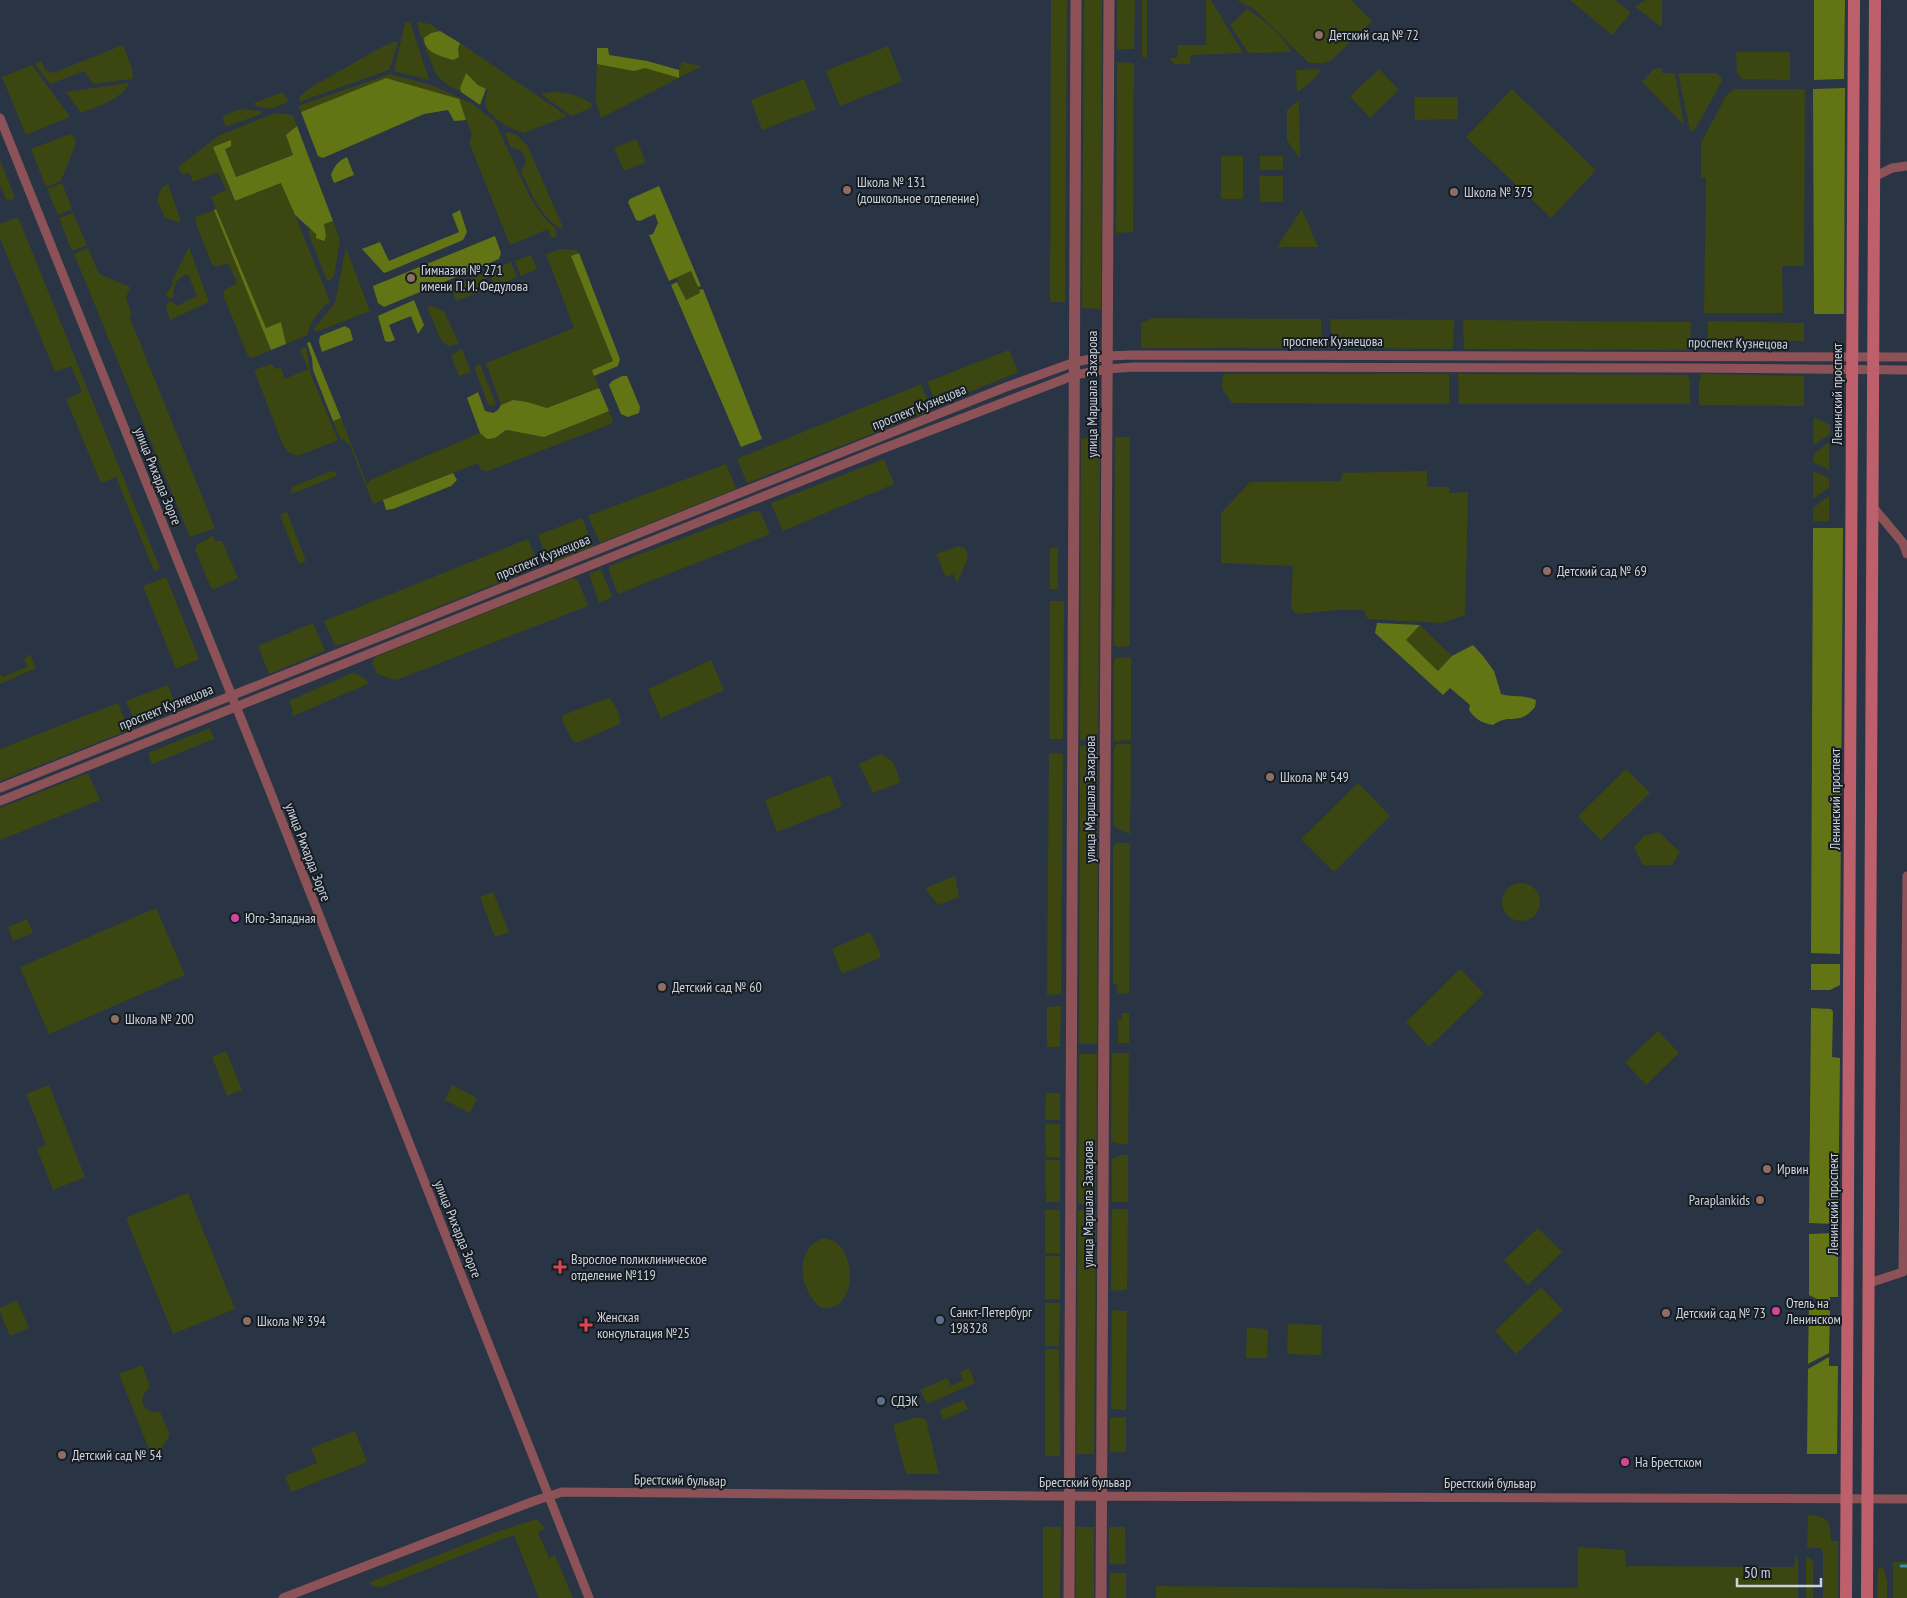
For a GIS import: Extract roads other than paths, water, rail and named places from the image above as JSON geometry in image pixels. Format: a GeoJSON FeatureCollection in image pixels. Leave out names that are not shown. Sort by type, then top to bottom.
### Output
{"type":"FeatureCollection","features":[{"type":"Feature","properties":{"kind":"main road","name":"Ленинский проспект"},"geometry":{"type":"LineString","coordinates":[[1846,1598],[1854,0]]}},
{"type":"Feature","properties":{"kind":"main road"},"geometry":{"type":"LineString","coordinates":[[1867,1598],[1875,0]]}},
{"type":"Feature","properties":{"kind":"street","name":"улица Маршала Захарова"},"geometry":{"type":"LineString","coordinates":[[1069,1598],[1076,0]]}},
{"type":"Feature","properties":{"kind":"street","name":"улица Маршала Захарова"},"geometry":{"type":"LineString","coordinates":[[1101,1598],[1109,0]]}},
{"type":"Feature","properties":{"kind":"street","name":"улица Рихарда Зорге"},"geometry":{"type":"LineString","coordinates":[[0,118],[236,706],[589,1598]]}},
{"type":"Feature","properties":{"kind":"street"},"geometry":{"type":"LineString","coordinates":[[1874,177],[1892,168],[1907,166]]}},
{"type":"Feature","properties":{"kind":"street","name":"проспект Кузнецова"},"geometry":{"type":"LineString","coordinates":[[0,788],[1006,387],[1075,362],[1108,356],[1852,363]]}},
{"type":"Feature","properties":{"kind":"street","name":"проспект Кузнецова"},"geometry":{"type":"LineString","coordinates":[[0,801],[873,452],[1075,375],[1107,369],[1134,367],[1873,363],[1907,357]]}},
{"type":"Feature","properties":{"kind":"street","name":"проспект Кузнецова"},"geometry":{"type":"LineString","coordinates":[[1873,363],[1907,370]]}},
{"type":"Feature","properties":{"kind":"street"},"geometry":{"type":"LineString","coordinates":[[1873,507],[1903,543],[1907,554]]}},
{"type":"Feature","properties":{"kind":"street"},"geometry":{"type":"LineString","coordinates":[[1869,1283],[1903,1272],[1907,876]]}},
{"type":"Feature","properties":{"kind":"street","name":"Брестский бульвар"},"geometry":{"type":"LineString","coordinates":[[283,1598],[562,1492],[1907,1499]]}},
{"type":"Feature","properties":{"kind":"waterway"},"geometry":{"type":"LineString","coordinates":[[1901,1566],[1907,1566]]}},
{"type":"Feature","properties":{"kind":"place","name":"Детский сад № 72"},"geometry":{"type":"Point","coordinates":[1319,35]}},
{"type":"Feature","properties":{"kind":"place","name":"Школа № 131 (дошкольное отделение)"},"geometry":{"type":"Point","coordinates":[847,190]}},
{"type":"Feature","properties":{"kind":"place","name":"Школа № 375"},"geometry":{"type":"Point","coordinates":[1454,192]}},
{"type":"Feature","properties":{"kind":"place","name":"Гимназия № 271 имени П. И. Федулова"},"geometry":{"type":"Point","coordinates":[411,278]}},
{"type":"Feature","properties":{"kind":"place","name":"Детский сад № 69"},"geometry":{"type":"Point","coordinates":[1547,571]}},
{"type":"Feature","properties":{"kind":"place","name":"Школа № 549"},"geometry":{"type":"Point","coordinates":[1270,777]}},
{"type":"Feature","properties":{"kind":"place","name":"Юго-Западная"},"geometry":{"type":"Point","coordinates":[235,918]}},
{"type":"Feature","properties":{"kind":"place","name":"Детский сад № 60"},"geometry":{"type":"Point","coordinates":[662,987]}},
{"type":"Feature","properties":{"kind":"place","name":"Школа № 200"},"geometry":{"type":"Point","coordinates":[115,1019]}},
{"type":"Feature","properties":{"kind":"place","name":"Ирвин"},"geometry":{"type":"Point","coordinates":[1767,1169]}},
{"type":"Feature","properties":{"kind":"place","name":"Paraplankids"},"geometry":{"type":"Point","coordinates":[1760,1200]}},
{"type":"Feature","properties":{"kind":"place","name":"Взрослое поликлиническое отделение №119"},"geometry":{"type":"Point","coordinates":[560,1267]}},
{"type":"Feature","properties":{"kind":"place","name":"Отель на Ленинском"},"geometry":{"type":"Point","coordinates":[1776,1311]}},
{"type":"Feature","properties":{"kind":"place","name":"Детский сад № 73"},"geometry":{"type":"Point","coordinates":[1666,1313]}},
{"type":"Feature","properties":{"kind":"place","name":"Санкт-Петербург 198328"},"geometry":{"type":"Point","coordinates":[940,1320]}},
{"type":"Feature","properties":{"kind":"place","name":"Школа № 394"},"geometry":{"type":"Point","coordinates":[247,1321]}},
{"type":"Feature","properties":{"kind":"place","name":"Женская консультация №25"},"geometry":{"type":"Point","coordinates":[586,1325]}},
{"type":"Feature","properties":{"kind":"place","name":"СДЭК"},"geometry":{"type":"Point","coordinates":[881,1401]}},
{"type":"Feature","properties":{"kind":"place","name":"Детский сад № 54"},"geometry":{"type":"Point","coordinates":[62,1455]}},
{"type":"Feature","properties":{"kind":"place","name":"На Брестском"},"geometry":{"type":"Point","coordinates":[1625,1462]}}]}
